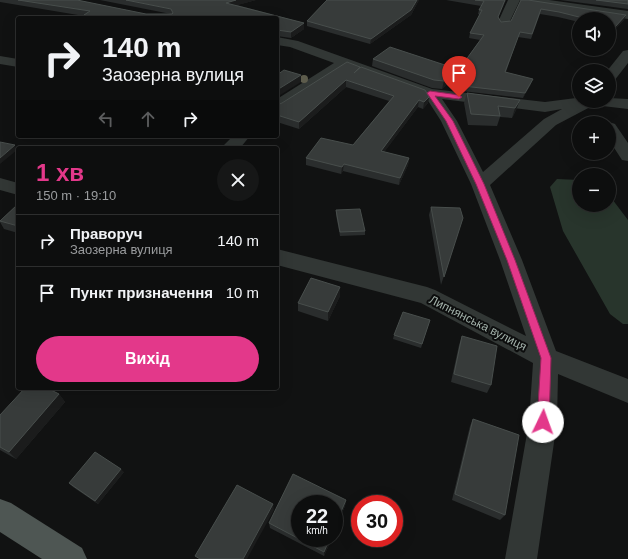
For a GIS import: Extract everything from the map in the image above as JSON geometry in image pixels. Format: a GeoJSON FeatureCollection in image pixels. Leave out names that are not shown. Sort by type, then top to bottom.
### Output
{"type":"FeatureCollection","features":[{"type":"Feature","properties":{"kind":"main road"},"geometry":{"type":"LineString","coordinates":[[0,514],[71,559]]}},
{"type":"Feature","properties":{"kind":"street"},"geometry":{"type":"LineString","coordinates":[[504,22],[514,0]]}},
{"type":"Feature","properties":{"kind":"street"},"geometry":{"type":"LineString","coordinates":[[525,0],[628,15]]}},
{"type":"Feature","properties":{"kind":"street"},"geometry":{"type":"LineString","coordinates":[[279,41],[293,44],[430,93],[545,107],[572,103]]}},
{"type":"Feature","properties":{"kind":"street"},"geometry":{"type":"LineString","coordinates":[[616,69],[628,54]]}},
{"type":"Feature","properties":{"kind":"street"},"geometry":{"type":"LineString","coordinates":[[0,60],[16,63]]}},
{"type":"Feature","properties":{"kind":"street"},"geometry":{"type":"LineString","coordinates":[[279,105],[345,62]]}},
{"type":"Feature","properties":{"kind":"street"},"geometry":{"type":"LineString","coordinates":[[430,93],[449,121],[480,184],[511,260],[546,358],[543,422],[521,559]]}},
{"type":"Feature","properties":{"kind":"street"},"geometry":{"type":"LineString","coordinates":[[616,103],[628,104]]}},
{"type":"Feature","properties":{"kind":"street"},"geometry":{"type":"LineString","coordinates":[[480,184],[550,122],[577,108]]}},
{"type":"Feature","properties":{"kind":"street"},"geometry":{"type":"LineString","coordinates":[[232,146],[240,138]]}},
{"type":"Feature","properties":{"kind":"street"},"geometry":{"type":"LineString","coordinates":[[616,138],[628,156]]}},
{"type":"Feature","properties":{"kind":"street"},"geometry":{"type":"LineString","coordinates":[[0,184],[16,188]]}},
{"type":"Feature","properties":{"kind":"street","name":"Липнянська вулиця"},"geometry":{"type":"LineString","coordinates":[[279,258],[427,296],[546,358],[628,391]]}},
{"type":"Feature","properties":{"kind":"shaded area"},"geometry":{"type":"Polygon","coordinates":[[[557,179],[572,180],[572,212],[616,212],[616,204],[628,220],[628,324],[623,324],[610,314],[563,231],[550,187],[557,179]]]}},
{"type":"Feature","properties":{"kind":"building"},"geometry":{"type":"Polygon","coordinates":[[[18,0],[77,0],[146,14],[172,14],[171,9],[126,0],[236,0],[226,3],[277,16],[84,15],[90,11],[18,0]]]}},
{"type":"Feature","properties":{"kind":"building"},"geometry":{"type":"Polygon","coordinates":[[[327,0],[417,0],[411,10],[371,39],[307,21],[327,0]]]}},
{"type":"Feature","properties":{"kind":"building"},"geometry":{"type":"Polygon","coordinates":[[[475,0],[505,0],[498,17],[501,22],[511,21],[521,0],[606,12],[572,12],[572,15],[541,9],[532,34],[520,32],[505,72],[533,79],[525,93],[463,86],[460,68],[484,35],[470,33],[482,10],[479,10],[484,1],[475,0]]]}},
{"type":"Feature","properties":{"kind":"building"},"geometry":{"type":"Polygon","coordinates":[[[596,0],[628,0],[628,4],[596,0]]]}},
{"type":"Feature","properties":{"kind":"building"},"geometry":{"type":"Polygon","coordinates":[[[616,13],[626,15],[616,26],[616,13]]]}},
{"type":"Feature","properties":{"kind":"building"},"geometry":{"type":"Polygon","coordinates":[[[279,17],[304,23],[291,32],[279,30],[279,17]]]}},
{"type":"Feature","properties":{"kind":"building"},"geometry":{"type":"Polygon","coordinates":[[[390,47],[457,69],[444,81],[434,80],[373,59],[390,47]]]}},
{"type":"Feature","properties":{"kind":"building"},"geometry":{"type":"Polygon","coordinates":[[[347,62],[360,67],[354,73],[361,67],[425,90],[429,97],[424,102],[419,100],[381,151],[409,158],[400,178],[344,164],[342,167],[306,158],[321,138],[353,145],[394,96],[346,80],[299,122],[279,116],[279,104],[347,62]]]}},
{"type":"Feature","properties":{"kind":"building"},"geometry":{"type":"Polygon","coordinates":[[[284,70],[301,75],[279,89],[279,74],[284,70]]]}},
{"type":"Feature","properties":{"kind":"building"},"geometry":{"type":"Polygon","coordinates":[[[467,93],[520,100],[515,108],[498,106],[500,116],[471,114],[467,93]]]}},
{"type":"Feature","properties":{"kind":"building"},"geometry":{"type":"Polygon","coordinates":[[[0,142],[15,145],[0,158],[0,142]]]}},
{"type":"Feature","properties":{"kind":"building"},"geometry":{"type":"Polygon","coordinates":[[[16,206],[16,225],[0,221],[16,206]]]}},
{"type":"Feature","properties":{"kind":"building"},"geometry":{"type":"Polygon","coordinates":[[[431,207],[460,208],[463,218],[444,277],[431,207]]]}},
{"type":"Feature","properties":{"kind":"building"},"geometry":{"type":"Polygon","coordinates":[[[360,209],[365,231],[340,232],[336,210],[360,209]]]}},
{"type":"Feature","properties":{"kind":"building"},"geometry":{"type":"Polygon","coordinates":[[[311,278],[340,287],[328,312],[298,303],[311,278]]]}},
{"type":"Feature","properties":{"kind":"building"},"geometry":{"type":"Polygon","coordinates":[[[403,312],[430,320],[422,344],[394,335],[403,312]]]}},
{"type":"Feature","properties":{"kind":"building"},"geometry":{"type":"Polygon","coordinates":[[[462,336],[497,346],[491,385],[454,374],[462,336]]]}},
{"type":"Feature","properties":{"kind":"building"},"geometry":{"type":"Polygon","coordinates":[[[23,390],[51,390],[59,394],[9,452],[0,447],[0,415],[23,390]]]}},
{"type":"Feature","properties":{"kind":"building"},"geometry":{"type":"Polygon","coordinates":[[[473,419],[519,435],[505,515],[455,494],[473,419]]]}},
{"type":"Feature","properties":{"kind":"building"},"geometry":{"type":"Polygon","coordinates":[[[95,452],[121,469],[95,501],[69,483],[95,452]]]}},
{"type":"Feature","properties":{"kind":"building"},"geometry":{"type":"Polygon","coordinates":[[[293,474],[336,495],[291,495],[291,535],[269,523],[293,474]]]}},
{"type":"Feature","properties":{"kind":"building"},"geometry":{"type":"Polygon","coordinates":[[[237,485],[273,504],[243,559],[200,559],[195,556],[237,485]]]}},
{"type":"Feature","properties":{"kind":"building"},"geometry":{"type":"Polygon","coordinates":[[[343,499],[346,500],[343,507],[343,499]]]}},
{"type":"Feature","properties":{"kind":"building"},"geometry":{"type":"Polygon","coordinates":[[[315,547],[326,547],[324,552],[315,547]]]}},
{"type":"Feature","properties":{"kind":"route"},"geometry":{"type":"LineString","coordinates":[[459,97],[430,93],[449,121],[480,184],[511,260],[546,358],[543,422]]}}]}
